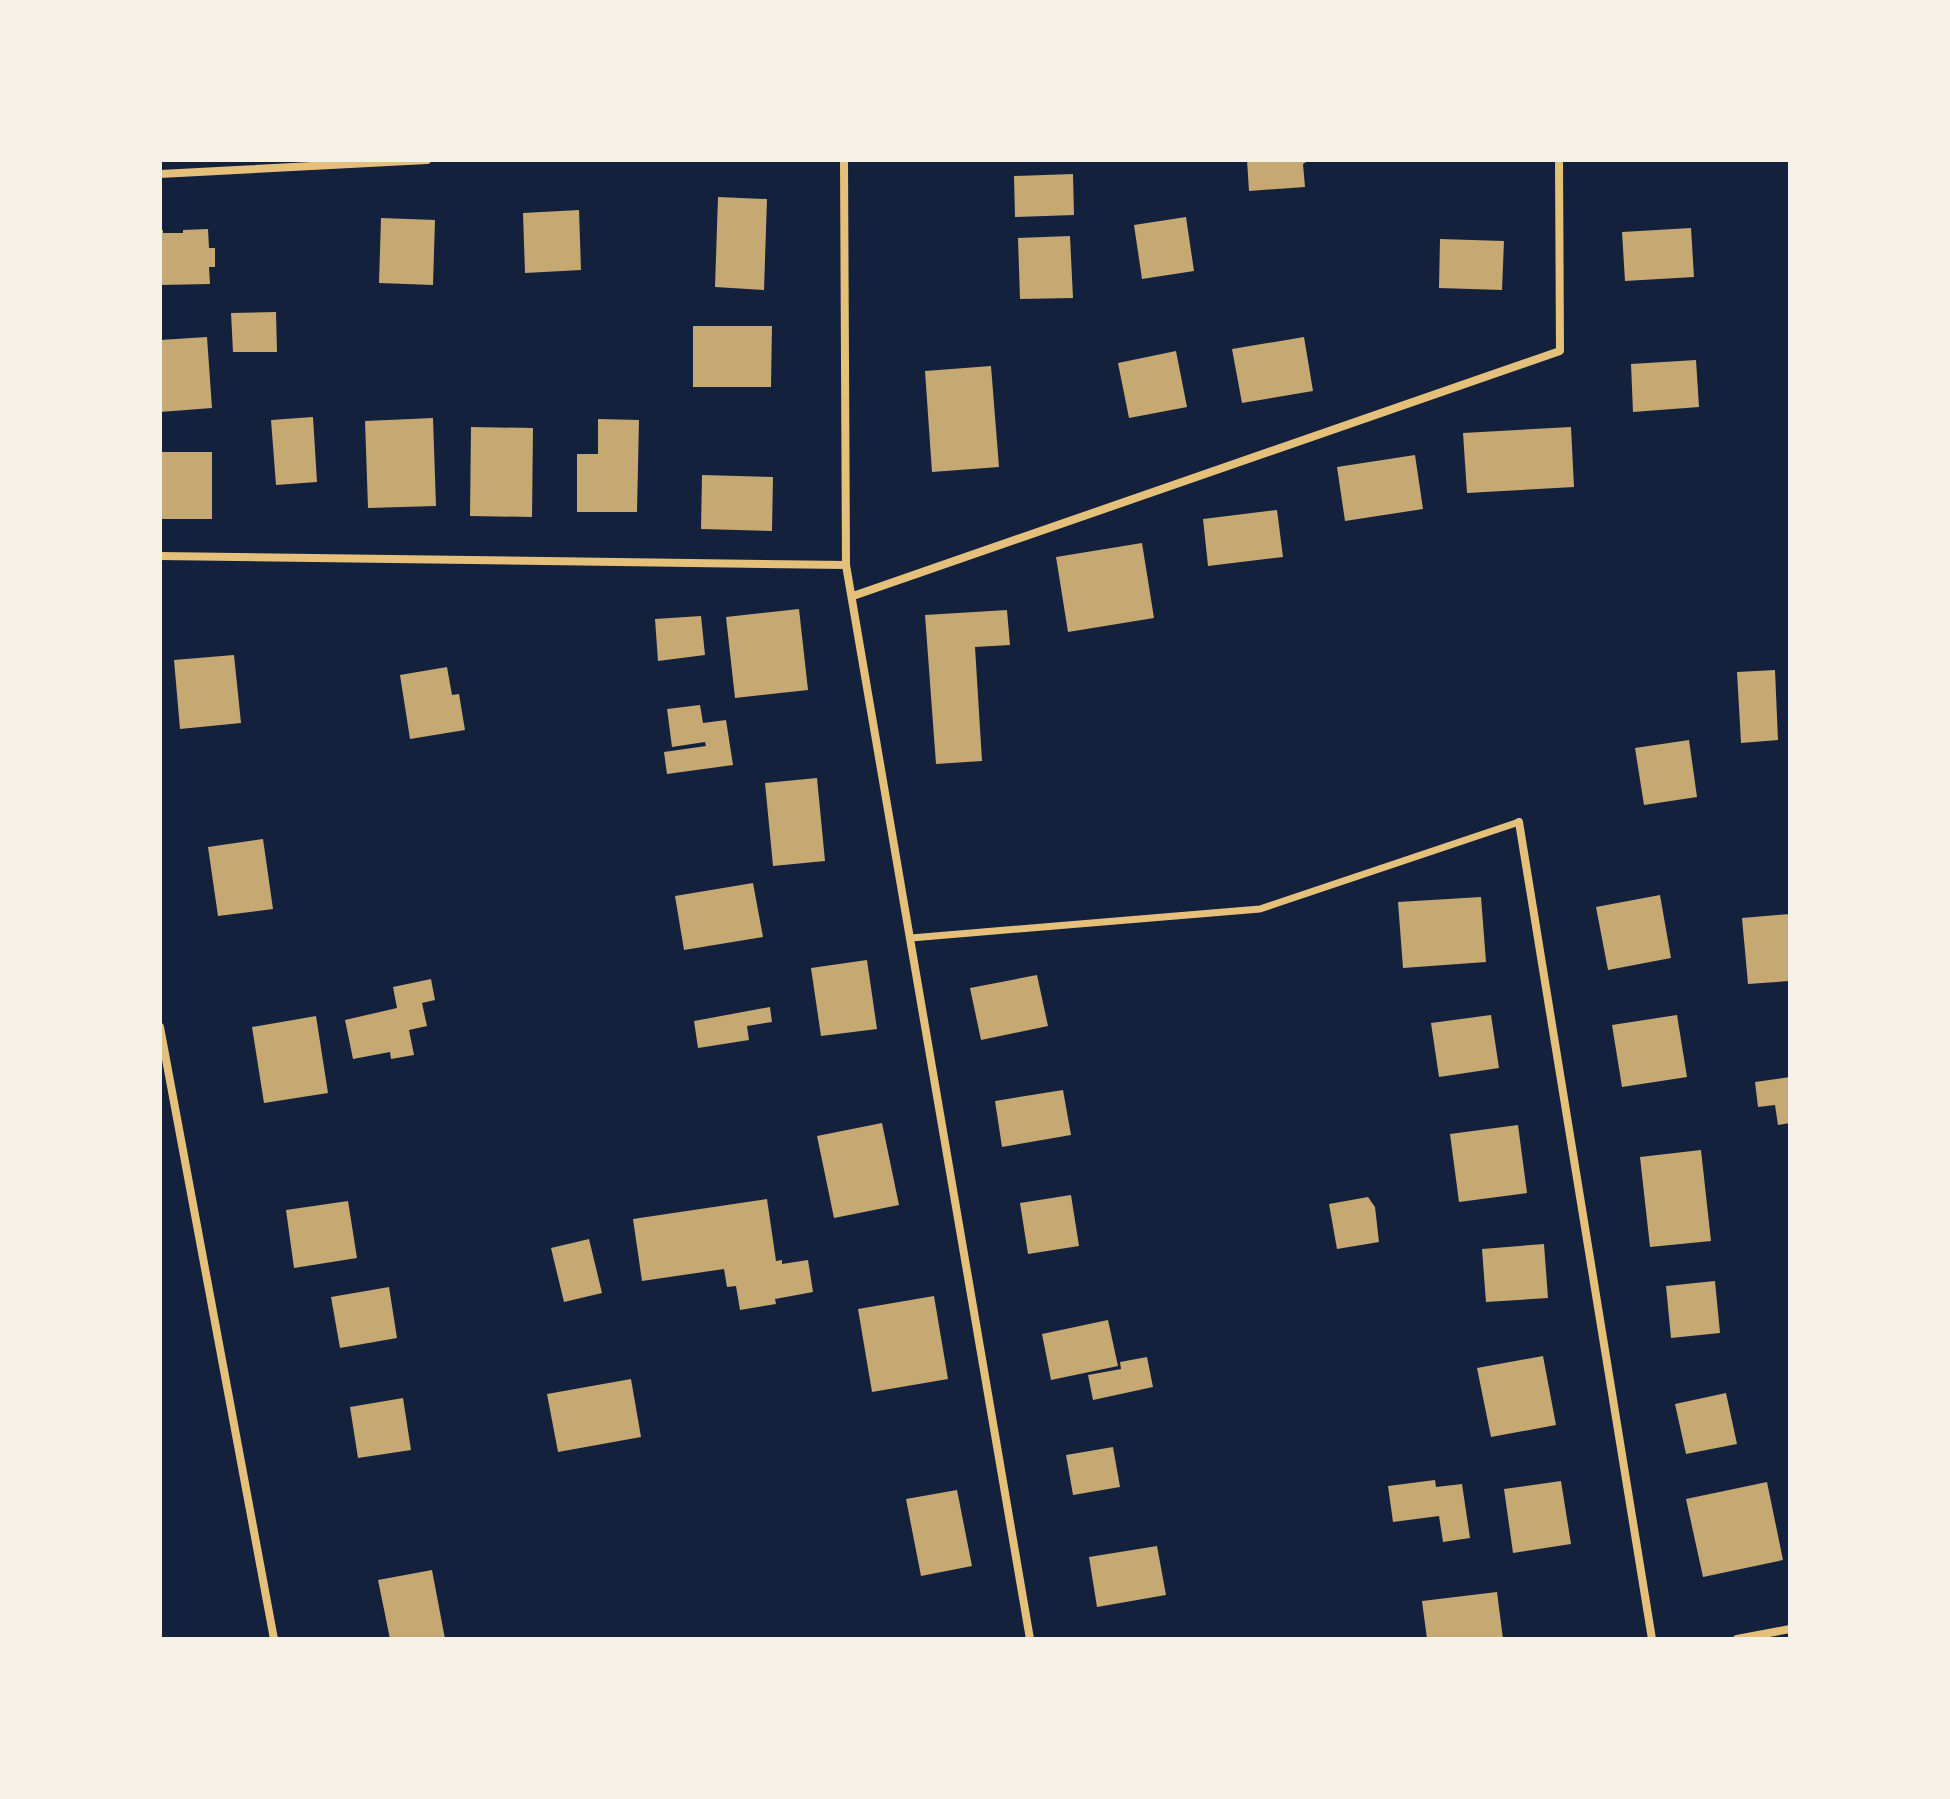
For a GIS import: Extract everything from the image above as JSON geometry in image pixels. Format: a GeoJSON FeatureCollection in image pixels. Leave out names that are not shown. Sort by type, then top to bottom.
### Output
{"type":"FeatureCollection","features":[{"type":"Feature","properties":{"kind":"street"},"geometry":{"type":"LineString","coordinates":[[160,174],[427,160]]}},
{"type":"Feature","properties":{"kind":"street"},"geometry":{"type":"LineString","coordinates":[[844,160],[846,565],[1030,1639]]}},
{"type":"Feature","properties":{"kind":"street"},"geometry":{"type":"LineString","coordinates":[[853,596],[1560,351],[1559,160]]}},
{"type":"Feature","properties":{"kind":"street"},"geometry":{"type":"LineString","coordinates":[[160,556],[846,565]]}},
{"type":"Feature","properties":{"kind":"street"},"geometry":{"type":"LineString","coordinates":[[911,938],[1260,909],[1519,822],[1652,1639]]}},
{"type":"Feature","properties":{"kind":"street"},"geometry":{"type":"LineString","coordinates":[[160,1027],[274,1639]]}},
{"type":"Feature","properties":{"kind":"street"},"geometry":{"type":"LineString","coordinates":[[1737,1639],[1790,1629]]}},
{"type":"Feature","properties":{"kind":"building"},"geometry":{"type":"Polygon","coordinates":[[[1247,160],[1309,160],[1303,164],[1305,187],[1249,191],[1247,160]]]}},
{"type":"Feature","properties":{"kind":"building"},"geometry":{"type":"Polygon","coordinates":[[[1073,174],[1074,215],[1015,217],[1014,176],[1073,174]]]}},
{"type":"Feature","properties":{"kind":"building"},"geometry":{"type":"Polygon","coordinates":[[[718,197],[767,199],[764,290],[715,287],[718,197]]]}},
{"type":"Feature","properties":{"kind":"building"},"geometry":{"type":"Polygon","coordinates":[[[579,210],[581,270],[525,273],[523,213],[579,210]]]}},
{"type":"Feature","properties":{"kind":"building"},"geometry":{"type":"Polygon","coordinates":[[[1186,217],[1194,271],[1142,279],[1134,225],[1186,217]]]}},
{"type":"Feature","properties":{"kind":"building"},"geometry":{"type":"Polygon","coordinates":[[[381,218],[435,220],[433,285],[379,283],[381,218]]]}},
{"type":"Feature","properties":{"kind":"building"},"geometry":{"type":"Polygon","coordinates":[[[1691,228],[1694,277],[1625,281],[1622,232],[1691,228]]]}},
{"type":"Feature","properties":{"kind":"building"},"geometry":{"type":"Polygon","coordinates":[[[208,229],[209,248],[215,248],[215,267],[209,267],[210,284],[160,285],[160,230],[163,233],[183,233],[183,230],[208,229]]]}},
{"type":"Feature","properties":{"kind":"building"},"geometry":{"type":"Polygon","coordinates":[[[1070,236],[1073,298],[1020,299],[1018,238],[1070,236]]]}},
{"type":"Feature","properties":{"kind":"building"},"geometry":{"type":"Polygon","coordinates":[[[1440,239],[1504,241],[1502,290],[1439,288],[1440,239]]]}},
{"type":"Feature","properties":{"kind":"building"},"geometry":{"type":"Polygon","coordinates":[[[276,312],[277,352],[233,352],[231,313],[276,312]]]}},
{"type":"Feature","properties":{"kind":"building"},"geometry":{"type":"Polygon","coordinates":[[[693,326],[772,326],[771,387],[693,387],[693,326]]]}},
{"type":"Feature","properties":{"kind":"building"},"geometry":{"type":"Polygon","coordinates":[[[207,337],[212,408],[160,412],[160,340],[207,337]]]}},
{"type":"Feature","properties":{"kind":"building"},"geometry":{"type":"Polygon","coordinates":[[[1304,337],[1313,391],[1242,403],[1232,349],[1304,337]]]}},
{"type":"Feature","properties":{"kind":"building"},"geometry":{"type":"Polygon","coordinates":[[[1176,351],[1187,407],[1129,418],[1118,363],[1176,351]]]}},
{"type":"Feature","properties":{"kind":"building"},"geometry":{"type":"Polygon","coordinates":[[[1696,360],[1699,407],[1633,412],[1631,364],[1696,360]]]}},
{"type":"Feature","properties":{"kind":"building"},"geometry":{"type":"Polygon","coordinates":[[[991,366],[999,467],[932,472],[925,371],[991,366]]]}},
{"type":"Feature","properties":{"kind":"building"},"geometry":{"type":"Polygon","coordinates":[[[313,417],[317,482],[276,485],[271,420],[313,417]]]}},
{"type":"Feature","properties":{"kind":"building"},"geometry":{"type":"Polygon","coordinates":[[[433,418],[436,506],[368,508],[365,421],[433,418]]]}},
{"type":"Feature","properties":{"kind":"building"},"geometry":{"type":"Polygon","coordinates":[[[598,419],[639,420],[637,512],[577,512],[577,454],[598,454],[598,419]]]}},
{"type":"Feature","properties":{"kind":"building"},"geometry":{"type":"Polygon","coordinates":[[[471,427],[533,428],[532,517],[470,516],[471,427]]]}},
{"type":"Feature","properties":{"kind":"building"},"geometry":{"type":"Polygon","coordinates":[[[1571,427],[1574,487],[1467,493],[1463,433],[1571,427]]]}},
{"type":"Feature","properties":{"kind":"building"},"geometry":{"type":"Polygon","coordinates":[[[160,452],[212,452],[212,519],[160,519],[160,452]]]}},
{"type":"Feature","properties":{"kind":"building"},"geometry":{"type":"Polygon","coordinates":[[[1415,455],[1423,509],[1345,521],[1337,467],[1415,455]]]}},
{"type":"Feature","properties":{"kind":"building"},"geometry":{"type":"Polygon","coordinates":[[[702,475],[773,477],[772,531],[701,529],[702,475]]]}},
{"type":"Feature","properties":{"kind":"building"},"geometry":{"type":"Polygon","coordinates":[[[1277,510],[1283,557],[1208,566],[1203,519],[1277,510]]]}},
{"type":"Feature","properties":{"kind":"building"},"geometry":{"type":"Polygon","coordinates":[[[1142,543],[1154,618],[1068,632],[1056,557],[1142,543]]]}},
{"type":"Feature","properties":{"kind":"building"},"geometry":{"type":"Polygon","coordinates":[[[799,609],[808,690],[735,698],[726,617],[799,609]]]}},
{"type":"Feature","properties":{"kind":"building"},"geometry":{"type":"Polygon","coordinates":[[[1007,610],[1010,645],[975,647],[982,761],[936,764],[925,615],[1007,610]]]}},
{"type":"Feature","properties":{"kind":"building"},"geometry":{"type":"Polygon","coordinates":[[[701,616],[705,655],[658,661],[655,619],[701,616]]]}},
{"type":"Feature","properties":{"kind":"building"},"geometry":{"type":"Polygon","coordinates":[[[234,655],[241,723],[180,729],[174,660],[234,655]]]}},
{"type":"Feature","properties":{"kind":"building"},"geometry":{"type":"Polygon","coordinates":[[[447,667],[452,695],[459,694],[465,730],[410,739],[400,675],[447,667]]]}},
{"type":"Feature","properties":{"kind":"building"},"geometry":{"type":"Polygon","coordinates":[[[1775,670],[1778,740],[1741,743],[1737,672],[1775,670]]]}},
{"type":"Feature","properties":{"kind":"building"},"geometry":{"type":"Polygon","coordinates":[[[700,705],[703,723],[726,720],[733,765],[667,774],[664,752],[706,746],[705,742],[672,747],[667,709],[700,705]]]}},
{"type":"Feature","properties":{"kind":"building"},"geometry":{"type":"Polygon","coordinates":[[[1689,740],[1697,797],[1644,805],[1635,748],[1689,740]]]}},
{"type":"Feature","properties":{"kind":"building"},"geometry":{"type":"Polygon","coordinates":[[[817,778],[825,861],[773,866],[765,783],[817,778]]]}},
{"type":"Feature","properties":{"kind":"building"},"geometry":{"type":"Polygon","coordinates":[[[263,839],[273,909],[218,916],[208,847],[263,839]]]}},
{"type":"Feature","properties":{"kind":"building"},"geometry":{"type":"Polygon","coordinates":[[[753,883],[763,937],[684,950],[675,896],[753,883]]]}},
{"type":"Feature","properties":{"kind":"building"},"geometry":{"type":"Polygon","coordinates":[[[1660,895],[1671,958],[1608,970],[1596,907],[1660,895]]]}},
{"type":"Feature","properties":{"kind":"building"},"geometry":{"type":"Polygon","coordinates":[[[1481,897],[1486,962],[1403,968],[1398,902],[1481,897]]]}},
{"type":"Feature","properties":{"kind":"building"},"geometry":{"type":"Polygon","coordinates":[[[1790,914],[1790,981],[1748,984],[1742,918],[1790,914]]]}},
{"type":"Feature","properties":{"kind":"building"},"geometry":{"type":"Polygon","coordinates":[[[867,960],[877,1029],[821,1036],[811,968],[867,960]]]}},
{"type":"Feature","properties":{"kind":"building"},"geometry":{"type":"Polygon","coordinates":[[[1037,975],[1048,1026],[981,1040],[970,988],[1037,975]]]}},
{"type":"Feature","properties":{"kind":"building"},"geometry":{"type":"Polygon","coordinates":[[[431,979],[435,1000],[422,1003],[427,1026],[409,1030],[414,1055],[391,1059],[390,1052],[353,1059],[345,1020],[397,1008],[393,987],[431,979]]]}},
{"type":"Feature","properties":{"kind":"building"},"geometry":{"type":"Polygon","coordinates":[[[770,1007],[772,1022],[747,1026],[749,1040],[698,1048],[694,1021],[770,1007]]]}},
{"type":"Feature","properties":{"kind":"building"},"geometry":{"type":"Polygon","coordinates":[[[1491,1015],[1499,1068],[1439,1077],[1431,1023],[1491,1015]]]}},
{"type":"Feature","properties":{"kind":"building"},"geometry":{"type":"Polygon","coordinates":[[[1677,1015],[1687,1077],[1622,1087],[1612,1025],[1677,1015]]]}},
{"type":"Feature","properties":{"kind":"building"},"geometry":{"type":"Polygon","coordinates":[[[316,1016],[328,1093],[264,1103],[252,1027],[316,1016]]]}},
{"type":"Feature","properties":{"kind":"building"},"geometry":{"type":"Polygon","coordinates":[[[1790,1077],[1790,1123],[1778,1125],[1775,1105],[1758,1107],[1755,1082],[1790,1077]]]}},
{"type":"Feature","properties":{"kind":"building"},"geometry":{"type":"Polygon","coordinates":[[[1063,1090],[1071,1135],[1002,1147],[995,1101],[1063,1090]]]}},
{"type":"Feature","properties":{"kind":"building"},"geometry":{"type":"Polygon","coordinates":[[[882,1123],[899,1205],[834,1218],[817,1136],[882,1123]]]}},
{"type":"Feature","properties":{"kind":"building"},"geometry":{"type":"Polygon","coordinates":[[[1518,1125],[1527,1193],[1459,1202],[1450,1134],[1518,1125]]]}},
{"type":"Feature","properties":{"kind":"building"},"geometry":{"type":"Polygon","coordinates":[[[1701,1150],[1711,1241],[1650,1247],[1640,1157],[1701,1150]]]}},
{"type":"Feature","properties":{"kind":"building"},"geometry":{"type":"Polygon","coordinates":[[[1071,1195],[1079,1246],[1028,1254],[1020,1203],[1071,1195]]]}},
{"type":"Feature","properties":{"kind":"building"},"geometry":{"type":"Polygon","coordinates":[[[1368,1197],[1375,1207],[1379,1242],[1337,1249],[1329,1204],[1368,1197]]]}},
{"type":"Feature","properties":{"kind":"building"},"geometry":{"type":"Polygon","coordinates":[[[767,1199],[776,1261],[782,1260],[782,1264],[808,1260],[813,1292],[775,1299],[776,1304],[740,1310],[736,1286],[727,1287],[724,1269],[642,1281],[633,1219],[767,1199]]]}},
{"type":"Feature","properties":{"kind":"building"},"geometry":{"type":"Polygon","coordinates":[[[348,1201],[357,1258],[294,1268],[286,1210],[348,1201]]]}},
{"type":"Feature","properties":{"kind":"building"},"geometry":{"type":"Polygon","coordinates":[[[589,1239],[602,1293],[564,1302],[551,1248],[589,1239]]]}},
{"type":"Feature","properties":{"kind":"building"},"geometry":{"type":"Polygon","coordinates":[[[1544,1244],[1548,1298],[1486,1302],[1482,1249],[1544,1244]]]}},
{"type":"Feature","properties":{"kind":"building"},"geometry":{"type":"Polygon","coordinates":[[[1715,1281],[1720,1333],[1671,1338],[1666,1286],[1715,1281]]]}},
{"type":"Feature","properties":{"kind":"building"},"geometry":{"type":"Polygon","coordinates":[[[389,1287],[397,1338],[340,1348],[331,1297],[389,1287]]]}},
{"type":"Feature","properties":{"kind":"building"},"geometry":{"type":"Polygon","coordinates":[[[934,1296],[948,1379],[872,1392],[858,1309],[934,1296]]]}},
{"type":"Feature","properties":{"kind":"building"},"geometry":{"type":"Polygon","coordinates":[[[1108,1320],[1118,1366],[1051,1380],[1042,1334],[1108,1320]]]}},
{"type":"Feature","properties":{"kind":"building"},"geometry":{"type":"Polygon","coordinates":[[[1543,1356],[1556,1425],[1491,1437],[1477,1368],[1543,1356]]]}},
{"type":"Feature","properties":{"kind":"building"},"geometry":{"type":"Polygon","coordinates":[[[1147,1357],[1153,1387],[1093,1400],[1088,1375],[1121,1369],[1120,1362],[1147,1357]]]}},
{"type":"Feature","properties":{"kind":"building"},"geometry":{"type":"Polygon","coordinates":[[[631,1379],[641,1437],[558,1452],[547,1394],[631,1379]]]}},
{"type":"Feature","properties":{"kind":"building"},"geometry":{"type":"Polygon","coordinates":[[[1726,1393],[1737,1444],[1686,1454],[1675,1404],[1726,1393]]]}},
{"type":"Feature","properties":{"kind":"building"},"geometry":{"type":"Polygon","coordinates":[[[403,1398],[411,1450],[358,1458],[350,1407],[403,1398]]]}},
{"type":"Feature","properties":{"kind":"building"},"geometry":{"type":"Polygon","coordinates":[[[1113,1447],[1120,1487],[1073,1495],[1066,1455],[1113,1447]]]}},
{"type":"Feature","properties":{"kind":"building"},"geometry":{"type":"Polygon","coordinates":[[[1435,1480],[1436,1487],[1462,1484],[1470,1538],[1443,1542],[1439,1516],[1393,1522],[1388,1486],[1435,1480]]]}},
{"type":"Feature","properties":{"kind":"building"},"geometry":{"type":"Polygon","coordinates":[[[1561,1481],[1571,1544],[1513,1553],[1504,1489],[1561,1481]]]}},
{"type":"Feature","properties":{"kind":"building"},"geometry":{"type":"Polygon","coordinates":[[[1767,1482],[1783,1560],[1703,1577],[1686,1499],[1767,1482]]]}},
{"type":"Feature","properties":{"kind":"building"},"geometry":{"type":"Polygon","coordinates":[[[957,1490],[972,1566],[921,1576],[906,1499],[957,1490]]]}},
{"type":"Feature","properties":{"kind":"building"},"geometry":{"type":"Polygon","coordinates":[[[1157,1546],[1166,1595],[1097,1607],[1089,1557],[1157,1546]]]}},
{"type":"Feature","properties":{"kind":"building"},"geometry":{"type":"Polygon","coordinates":[[[432,1570],[445,1639],[390,1639],[378,1580],[432,1570]]]}},
{"type":"Feature","properties":{"kind":"building"},"geometry":{"type":"Polygon","coordinates":[[[1497,1592],[1503,1639],[1427,1639],[1422,1601],[1497,1592]]]}}]}
